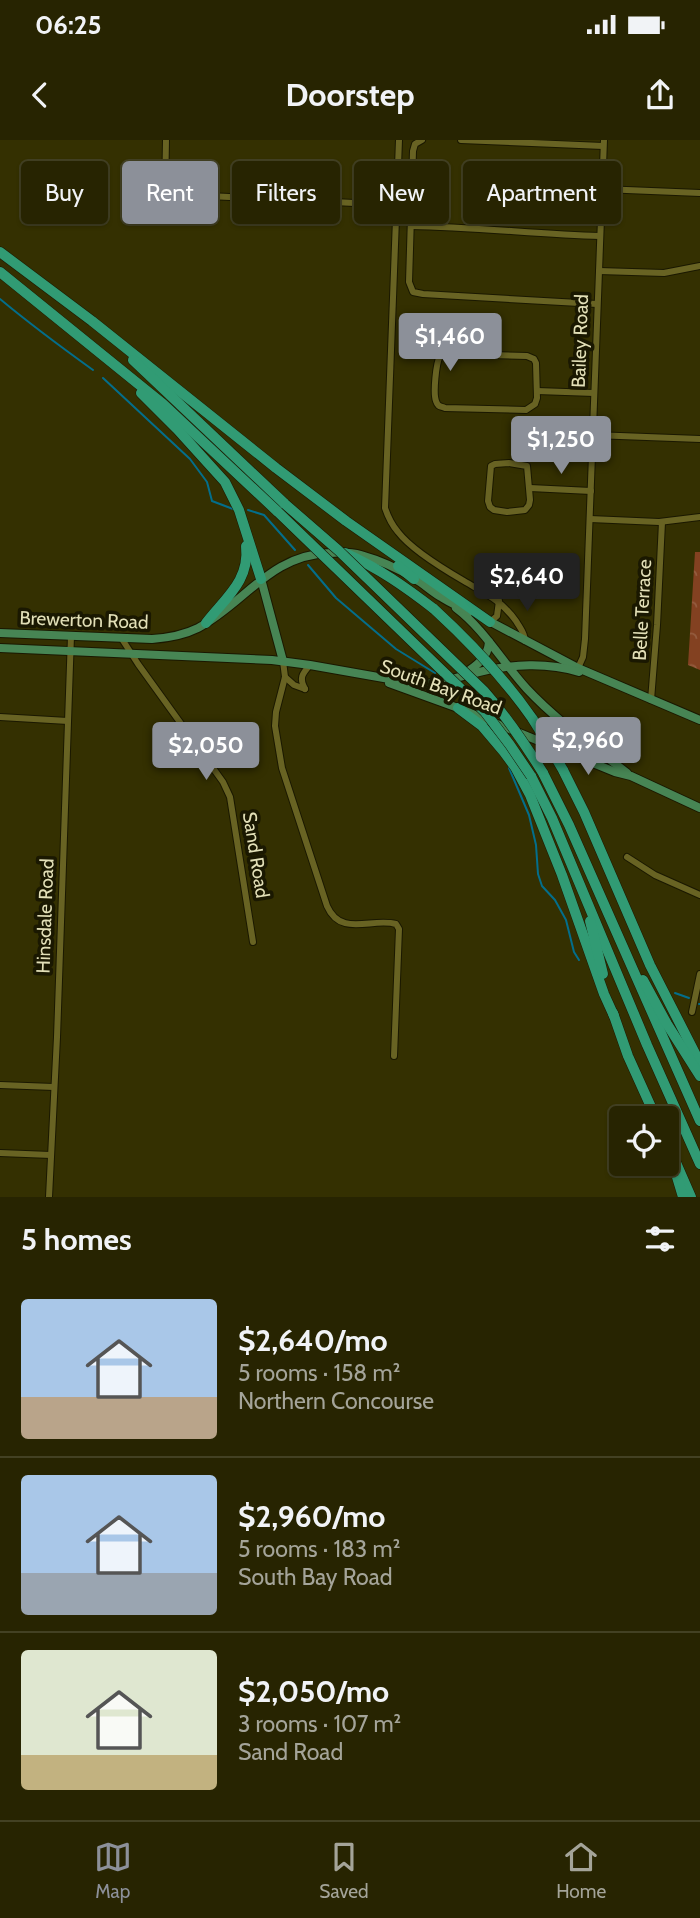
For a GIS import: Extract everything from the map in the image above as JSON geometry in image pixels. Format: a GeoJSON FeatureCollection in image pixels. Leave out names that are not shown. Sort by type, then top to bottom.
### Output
{"type":"FeatureCollection","features":[{"type":"Feature","properties":{"kind":"highway"},"geometry":{"type":"LineString","coordinates":[[0,252],[92,321],[414,579]]}},
{"type":"Feature","properties":{"kind":"highway"},"geometry":{"type":"LineString","coordinates":[[0,272],[163,404],[282,508],[338,550],[501,710],[543,773],[569,825],[700,1121]]}},
{"type":"Feature","properties":{"kind":"highway"},"geometry":{"type":"LineString","coordinates":[[92,321],[485,712],[510,745],[531,776],[552,818],[700,1164]]}},
{"type":"Feature","properties":{"kind":"highway"},"geometry":{"type":"LineString","coordinates":[[103,356],[177,429],[225,482],[233,494],[261,579]]}},
{"type":"Feature","properties":{"kind":"highway"},"geometry":{"type":"LineString","coordinates":[[346,522],[490,622]]}},
{"type":"Feature","properties":{"kind":"highway"},"geometry":{"type":"LineString","coordinates":[[206,623],[236,588],[246,568],[244,525]]}},
{"type":"Feature","properties":{"kind":"highway"},"geometry":{"type":"LineString","coordinates":[[345,553],[376,567],[434,609],[461,634],[514,693],[534,721],[584,812],[650,965],[700,1063]]}},
{"type":"Feature","properties":{"kind":"highway"},"geometry":{"type":"LineString","coordinates":[[458,708],[486,730],[514,766],[530,795],[614,1016]]}},
{"type":"Feature","properties":{"kind":"highway"},"geometry":{"type":"LineString","coordinates":[[582,890],[614,1016],[651,1106]]}},
{"type":"Feature","properties":{"kind":"highway"},"geometry":{"type":"LineString","coordinates":[[613,926],[667,1024],[700,1076]]}},
{"type":"Feature","properties":{"kind":"highway"},"geometry":{"type":"LineString","coordinates":[[679,1170],[691,1197]]}},
{"type":"Feature","properties":{"kind":"highway"},"geometry":{"type":"LineString","coordinates":[[677,1176],[683,1197]]}},
{"type":"Feature","properties":{"kind":"main road","name":"Brewerton Road"},"geometry":{"type":"LineString","coordinates":[[0,633],[122,639],[173,636],[206,623],[276,568],[296,559],[313,554],[359,554],[414,579],[442,598],[574,668],[700,720]]}},
{"type":"Feature","properties":{"kind":"main road"},"geometry":{"type":"LineString","coordinates":[[261,579],[283,661]]}},
{"type":"Feature","properties":{"kind":"main road","name":"South Bay Road"},"geometry":{"type":"LineString","coordinates":[[442,598],[460,611],[535,697],[569,728],[631,776]]}},
{"type":"Feature","properties":{"kind":"main road"},"geometry":{"type":"LineString","coordinates":[[458,677],[480,663],[489,648],[489,642]]}},
{"type":"Feature","properties":{"kind":"main road","name":"Brewerton Road"},"geometry":{"type":"LineString","coordinates":[[0,648],[283,661],[425,684],[508,666],[574,668]]}},
{"type":"Feature","properties":{"kind":"main road","name":"South Bay Road"},"geometry":{"type":"LineString","coordinates":[[356,673],[458,708],[615,772],[631,776],[700,808]]}},
{"type":"Feature","properties":{"kind":"main road"},"geometry":{"type":"LineString","coordinates":[[554,748],[565,743],[569,728]]}},
{"type":"Feature","properties":{"kind":"street"},"geometry":{"type":"LineString","coordinates":[[166,140],[166,161]]}},
{"type":"Feature","properties":{"kind":"street"},"geometry":{"type":"LineString","coordinates":[[398,161],[399,140]]}},
{"type":"Feature","properties":{"kind":"street"},"geometry":{"type":"LineString","coordinates":[[422,140],[416,142],[414,150],[410,282],[413,292],[597,304]]}},
{"type":"Feature","properties":{"kind":"street"},"geometry":{"type":"LineString","coordinates":[[461,140],[603,143]]}},
{"type":"Feature","properties":{"kind":"street","name":"Bailey Road"},"geometry":{"type":"LineString","coordinates":[[603,143],[603,161]]}},
{"type":"Feature","properties":{"kind":"street"},"geometry":{"type":"LineString","coordinates":[[621,190],[700,193]]}},
{"type":"Feature","properties":{"kind":"street"},"geometry":{"type":"LineString","coordinates":[[218,197],[354,203]]}},
{"type":"Feature","properties":{"kind":"street"},"geometry":{"type":"LineString","coordinates":[[396,224],[385,508],[390,520],[405,540],[464,581],[499,601],[519,625],[526,641]]}},
{"type":"Feature","properties":{"kind":"street","name":"Bailey Road"},"geometry":{"type":"LineString","coordinates":[[574,668],[583,657],[585,639],[601,224]]}},
{"type":"Feature","properties":{"kind":"street"},"geometry":{"type":"LineString","coordinates":[[411,226],[600,236]]}},
{"type":"Feature","properties":{"kind":"street"},"geometry":{"type":"LineString","coordinates":[[599,271],[664,273],[700,266]]}},
{"type":"Feature","properties":{"kind":"street"},"geometry":{"type":"LineString","coordinates":[[448,354],[527,356],[536,363],[537,391],[535,404],[526,410],[444,408],[435,400],[438,358],[448,354]]}},
{"type":"Feature","properties":{"kind":"street"},"geometry":{"type":"LineString","coordinates":[[537,391],[594,393]]}},
{"type":"Feature","properties":{"kind":"street"},"geometry":{"type":"LineString","coordinates":[[593,435],[700,439]]}},
{"type":"Feature","properties":{"kind":"street"},"geometry":{"type":"LineString","coordinates":[[509,463],[527,466],[530,488],[529,505],[525,510],[494,510],[488,501],[491,466],[509,463]]}},
{"type":"Feature","properties":{"kind":"street"},"geometry":{"type":"LineString","coordinates":[[530,488],[591,491]]}},
{"type":"Feature","properties":{"kind":"street"},"geometry":{"type":"LineString","coordinates":[[590,519],[662,522],[700,517]]}},
{"type":"Feature","properties":{"kind":"street","name":"Belle Terrace"},"geometry":{"type":"LineString","coordinates":[[652,700],[662,522]]}},
{"type":"Feature","properties":{"kind":"street"},"geometry":{"type":"LineString","coordinates":[[490,622],[497,616],[499,601]]}},
{"type":"Feature","properties":{"kind":"street","name":"Hinsdale Road"},"geometry":{"type":"LineString","coordinates":[[49,1197],[72,636]]}},
{"type":"Feature","properties":{"kind":"street","name":"Sand Road"},"geometry":{"type":"LineString","coordinates":[[122,639],[223,782],[230,797],[253,942]]}},
{"type":"Feature","properties":{"kind":"street"},"geometry":{"type":"LineString","coordinates":[[283,661],[285,677],[275,726],[282,768],[330,913],[344,923],[366,925],[389,922],[396,924],[398,929],[394,1056]]}},
{"type":"Feature","properties":{"kind":"street"},"geometry":{"type":"LineString","coordinates":[[285,677],[304,690],[301,676],[310,664]]}},
{"type":"Feature","properties":{"kind":"street"},"geometry":{"type":"LineString","coordinates":[[0,717],[68,721]]}},
{"type":"Feature","properties":{"kind":"street"},"geometry":{"type":"LineString","coordinates":[[627,857],[655,874],[700,895]]}},
{"type":"Feature","properties":{"kind":"street"},"geometry":{"type":"LineString","coordinates":[[692,1012],[700,974]]}},
{"type":"Feature","properties":{"kind":"street"},"geometry":{"type":"LineString","coordinates":[[0,1085],[54,1087]]}},
{"type":"Feature","properties":{"kind":"street"},"geometry":{"type":"LineString","coordinates":[[0,1153],[51,1155]]}},
{"type":"Feature","properties":{"kind":"green space"},"geometry":{"type":"Polygon","coordinates":[[[695,552],[700,552],[700,670],[688,665],[695,552]]]}},
{"type":"Feature","properties":{"kind":"waterway"},"geometry":{"type":"LineString","coordinates":[[0,299],[93,370]]}},
{"type":"Feature","properties":{"kind":"waterway"},"geometry":{"type":"LineString","coordinates":[[103,378],[190,459],[207,482],[212,501],[233,509]]}},
{"type":"Feature","properties":{"kind":"waterway"},"geometry":{"type":"LineString","coordinates":[[248,510],[264,515],[295,550]]}},
{"type":"Feature","properties":{"kind":"waterway"},"geometry":{"type":"LineString","coordinates":[[308,565],[336,598],[396,649],[435,673]]}},
{"type":"Feature","properties":{"kind":"waterway"},"geometry":{"type":"LineString","coordinates":[[509,768],[529,815],[542,886],[555,900],[566,920],[574,952],[579,960]]}},
{"type":"Feature","properties":{"kind":"waterway"},"geometry":{"type":"LineString","coordinates":[[675,993],[689,998]]}}]}
